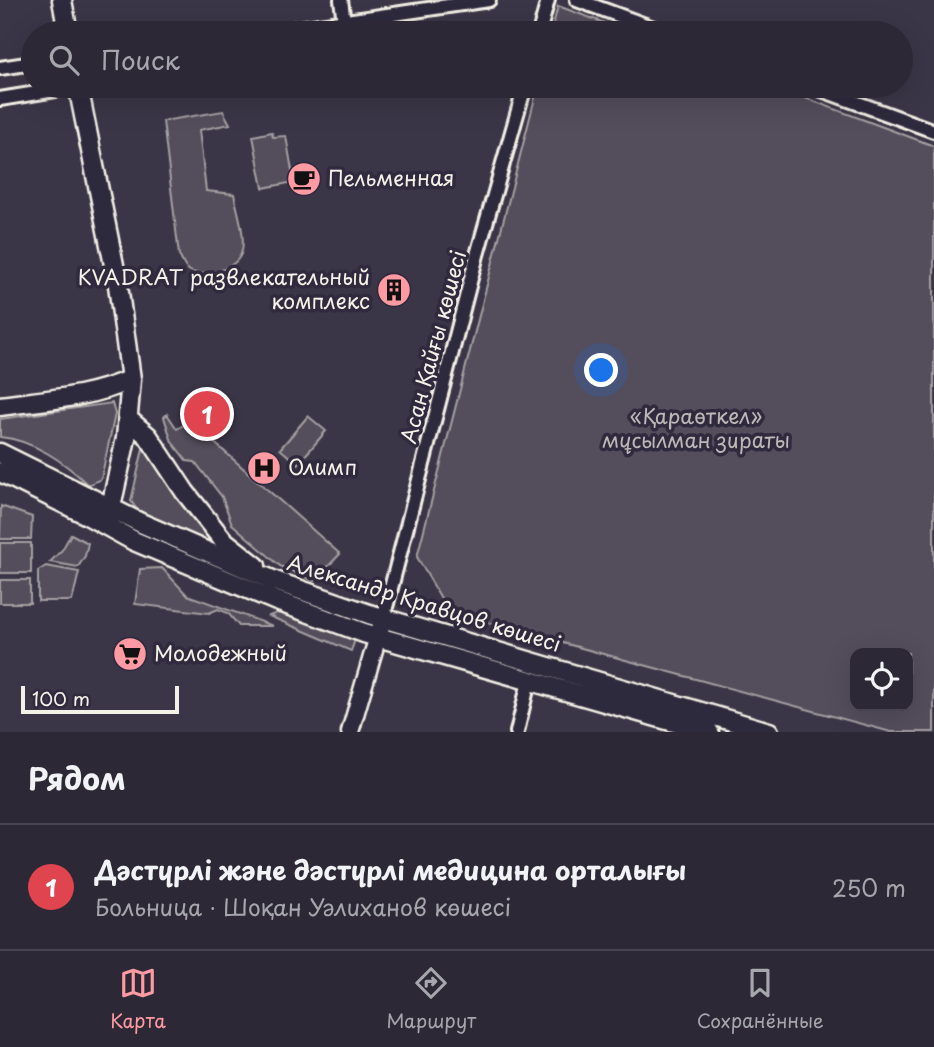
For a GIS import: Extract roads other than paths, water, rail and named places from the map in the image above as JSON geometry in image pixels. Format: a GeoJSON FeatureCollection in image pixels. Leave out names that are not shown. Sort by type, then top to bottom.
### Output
{"type":"FeatureCollection","features":[{"type":"Feature","properties":{"kind":"main road"},"geometry":{"type":"LineString","coordinates":[[62,0],[66,21]]}},
{"type":"Feature","properties":{"kind":"main road"},"geometry":{"type":"LineString","coordinates":[[81,98],[118,285],[131,379],[121,466],[107,527]]}},
{"type":"Feature","properties":{"kind":"main road"},"geometry":{"type":"LineString","coordinates":[[0,406],[76,395],[114,387],[131,379]]}},
{"type":"Feature","properties":{"kind":"main road"},"geometry":{"type":"LineString","coordinates":[[128,419],[148,436],[185,492],[223,540],[275,581]]}},
{"type":"Feature","properties":{"kind":"main road","name":"Александр Кравцов көшесі"},"geometry":{"type":"LineString","coordinates":[[0,453],[111,508],[275,581],[383,619],[769,732]]}},
{"type":"Feature","properties":{"kind":"main road","name":"Александр Кравцов көшесі"},"geometry":{"type":"LineString","coordinates":[[0,472],[134,541],[274,600],[378,637],[709,732]]}},
{"type":"Feature","properties":{"kind":"street"},"geometry":{"type":"LineString","coordinates":[[341,0],[344,21],[489,0]]}},
{"type":"Feature","properties":{"kind":"street"},"geometry":{"type":"LineString","coordinates":[[542,21],[548,0]]}},
{"type":"Feature","properties":{"kind":"street"},"geometry":{"type":"LineString","coordinates":[[577,0],[634,21]]}},
{"type":"Feature","properties":{"kind":"street"},"geometry":{"type":"LineString","coordinates":[[0,68],[21,65]]}},
{"type":"Feature","properties":{"kind":"street"},"geometry":{"type":"LineString","coordinates":[[0,99],[21,96]]}},
{"type":"Feature","properties":{"kind":"street","name":"Асан Қайғы көшесі"},"geometry":{"type":"LineString","coordinates":[[383,619],[477,255],[522,98]]}},
{"type":"Feature","properties":{"kind":"street"},"geometry":{"type":"LineString","coordinates":[[844,98],[934,131]]}},
{"type":"Feature","properties":{"kind":"street"},"geometry":{"type":"LineString","coordinates":[[350,732],[383,619]]}},
{"type":"Feature","properties":{"kind":"street"},"geometry":{"type":"LineString","coordinates":[[517,732],[529,681]]}},
{"type":"Feature","properties":{"kind":"place","name":"Пельменная"},"geometry":{"type":"Point","coordinates":[304,179]}},
{"type":"Feature","properties":{"kind":"place","name":"KVADRAT развлекательный комплекс"},"geometry":{"type":"Point","coordinates":[394,290]}},
{"type":"Feature","properties":{"kind":"place","name":"Дәстүрлі және дәстүрлі медицина орталығы"},"geometry":{"type":"Point","coordinates":[207,414]}},
{"type":"Feature","properties":{"kind":"place","name":"Олимп"},"geometry":{"type":"Point","coordinates":[264,468]}},
{"type":"Feature","properties":{"kind":"place","name":"Молодежный"},"geometry":{"type":"Point","coordinates":[130,654]}},
{"type":"Feature","properties":{"kind":"park label","name":"«Қараөткел» мұсылман зираты"},"geometry":{"type":"Point","coordinates":[696,429]}}]}
